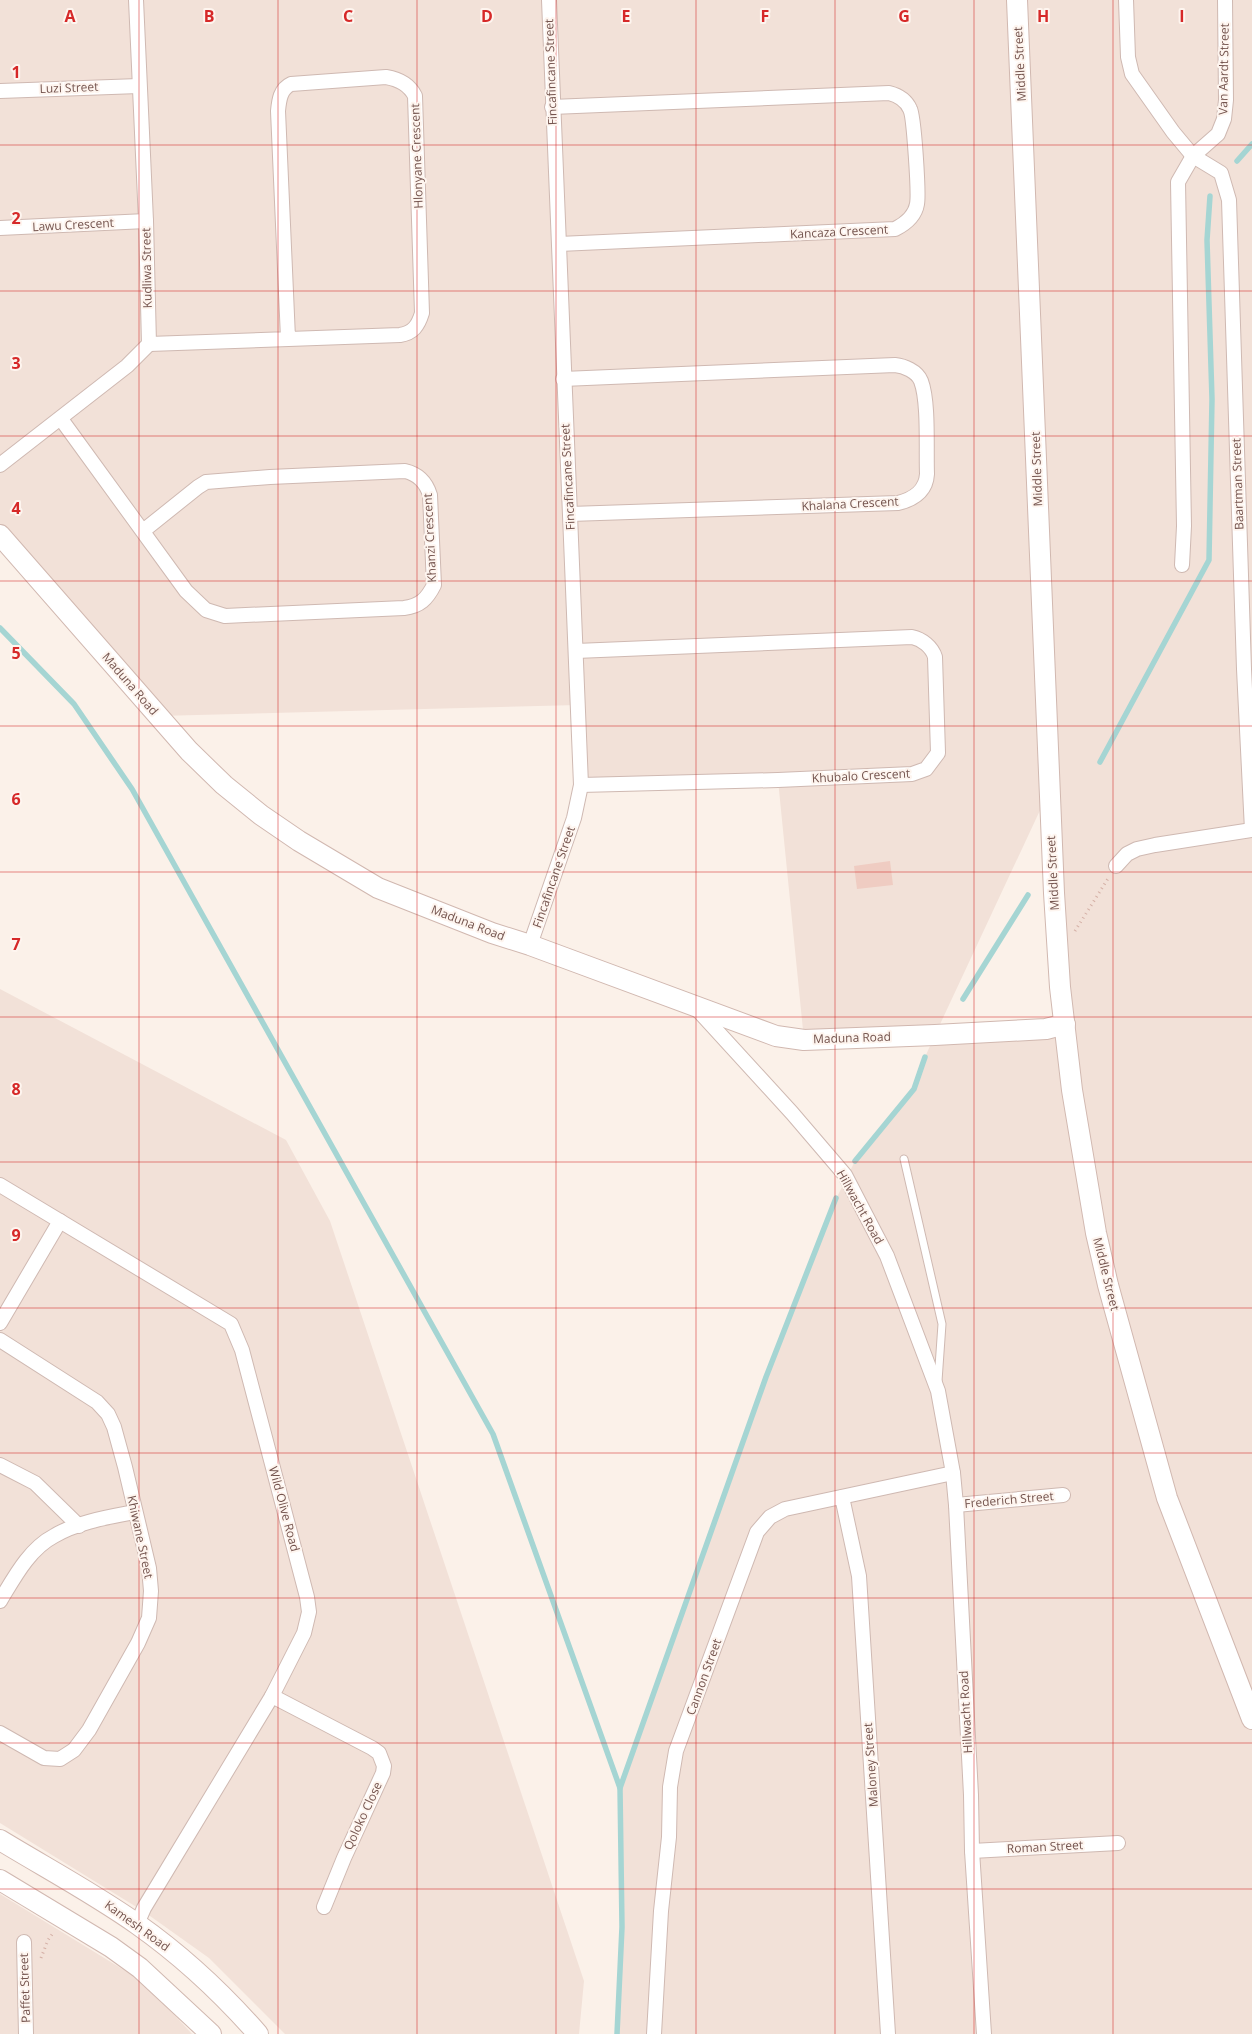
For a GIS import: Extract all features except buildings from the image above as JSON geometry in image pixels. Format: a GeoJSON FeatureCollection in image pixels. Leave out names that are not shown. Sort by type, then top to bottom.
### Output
{"type":"FeatureCollection","features":[{"type":"Feature","properties":{"kind":"main road","name":"Middle Street"},"geometry":{"type":"LineString","coordinates":[[1016,0],[1058,960],[1072,1090],[1096,1233],[1140,1404],[1167,1498],[1252,1720]]}},
{"type":"Feature","properties":{"kind":"main road","name":"Maduna Road"},"geometry":{"type":"LineString","coordinates":[[0,535],[188,751],[224,785],[261,815],[299,841],[378,888],[492,933],[530,945],[776,1036],[804,1040],[1046,1029],[1065,1024]]}},
{"type":"Feature","properties":{"kind":"main road","name":"Kamesh Road"},"geometry":{"type":"LineString","coordinates":[[0,1840],[137,1924],[168,1948],[234,2007],[258,2034]]}},
{"type":"Feature","properties":{"kind":"main road"},"geometry":{"type":"LineString","coordinates":[[0,1880],[111,1947],[140,1968],[212,2034]]}},
{"type":"Feature","properties":{"kind":"street","name":"Kudliwa Street"},"geometry":{"type":"LineString","coordinates":[[136,0],[146,221],[149,344]]}},
{"type":"Feature","properties":{"kind":"street","name":"Fincafincane Street"},"geometry":{"type":"LineString","coordinates":[[530,945],[571,827],[579,801],[581,785],[549,0]]}},
{"type":"Feature","properties":{"kind":"street","name":"Baartman Street"},"geometry":{"type":"LineString","coordinates":[[1126,0],[1128,56],[1132,74],[1172,132],[1193,156],[1221,173],[1229,205],[1248,669],[1252,830]]}},
{"type":"Feature","properties":{"kind":"street","name":"Van Aardt Street"},"geometry":{"type":"LineString","coordinates":[[1193,156],[1218,134],[1224,118],[1226,100],[1225,0]]}},
{"type":"Feature","properties":{"kind":"street","name":"Hlonyane Crescent"},"geometry":{"type":"LineString","coordinates":[[149,344],[400,334],[412,331],[420,321],[422,313],[414,96],[408,86],[398,80],[386,77],[291,84],[286,86],[281,95],[278,112],[288,338]]}},
{"type":"Feature","properties":{"kind":"street","name":"Luzi Street"},"geometry":{"type":"LineString","coordinates":[[0,92],[139,86]]}},
{"type":"Feature","properties":{"kind":"street","name":"Kancaza Crescent"},"geometry":{"type":"LineString","coordinates":[[552,107],[889,93],[904,101],[911,112],[917,183],[917,205],[914,212],[906,223],[895,229],[559,244]]}},
{"type":"Feature","properties":{"kind":"street"},"geometry":{"type":"LineString","coordinates":[[1182,565],[1184,526],[1178,182],[1193,156]]}},
{"type":"Feature","properties":{"kind":"street","name":"Lawu Crescent"},"geometry":{"type":"LineString","coordinates":[[0,228],[146,221]]}},
{"type":"Feature","properties":{"kind":"street"},"geometry":{"type":"LineString","coordinates":[[0,465],[127,366],[149,344]]}},
{"type":"Feature","properties":{"kind":"street","name":"Khalana Crescent"},"geometry":{"type":"LineString","coordinates":[[563,379],[895,366],[906,368],[918,376],[921,381],[925,408],[927,478],[923,489],[908,501],[898,503],[570,514]]}},
{"type":"Feature","properties":{"kind":"street","name":"Khanzi Crescent"},"geometry":{"type":"LineString","coordinates":[[61,419],[192,598],[214,614],[226,616],[412,607],[424,601],[434,585],[430,494],[418,476],[405,471],[206,482],[143,531]]}},
{"type":"Feature","properties":{"kind":"street","name":"Khubalo Crescent"},"geometry":{"type":"LineString","coordinates":[[576,651],[912,637],[920,640],[933,652],[936,667],[938,753],[932,764],[920,772],[882,776],[786,780],[581,785]]}},
{"type":"Feature","properties":{"kind":"street"},"geometry":{"type":"LineString","coordinates":[[1116,866],[1127,854],[1137,849],[1252,830]]}},
{"type":"Feature","properties":{"kind":"street","name":"Hillwacht Road"},"geometry":{"type":"LineString","coordinates":[[696,1008],[792,1113],[844,1176],[887,1256],[938,1391],[953,1473],[956,1505],[971,1795],[972,1851],[984,2034]]}},
{"type":"Feature","properties":{"kind":"street","name":"Wild Olive Road"},"geometry":{"type":"LineString","coordinates":[[0,1185],[229,1321],[237,1334],[308,1603],[309,1612],[304,1633],[272,1696],[144,1908],[137,1924]]}},
{"type":"Feature","properties":{"kind":"street"},"geometry":{"type":"LineString","coordinates":[[0,1324],[60,1222]]}},
{"type":"Feature","properties":{"kind":"street","name":"Khiwane Street"},"geometry":{"type":"LineString","coordinates":[[0,1340],[97,1402],[108,1414],[114,1427],[149,1568],[151,1591],[149,1618],[138,1643],[81,1742],[67,1755],[60,1759],[52,1760],[24,1748],[0,1733]]}},
{"type":"Feature","properties":{"kind":"street"},"geometry":{"type":"LineString","coordinates":[[0,1465],[35,1483],[78,1526]]}},
{"type":"Feature","properties":{"kind":"street","name":"Cannon Street"},"geometry":{"type":"LineString","coordinates":[[654,2034],[661,1911],[669,1837],[670,1787],[676,1752],[757,1532],[770,1517],[785,1510],[953,1473]]}},
{"type":"Feature","properties":{"kind":"street","name":"Frederich Street"},"geometry":{"type":"LineString","coordinates":[[956,1505],[1063,1495]]}},
{"type":"Feature","properties":{"kind":"street","name":"Maloney Street"},"geometry":{"type":"LineString","coordinates":[[842,1497],[859,1576],[888,2034]]}},
{"type":"Feature","properties":{"kind":"street"},"geometry":{"type":"LineString","coordinates":[[0,1601],[16,1574],[41,1545],[53,1536],[78,1526],[135,1512]]}},
{"type":"Feature","properties":{"kind":"street","name":"Qoloko Close"},"geometry":{"type":"LineString","coordinates":[[272,1696],[372,1748],[379,1753],[384,1766],[380,1782],[344,1858],[324,1907]]}},
{"type":"Feature","properties":{"kind":"street","name":"Roman Street"},"geometry":{"type":"LineString","coordinates":[[972,1851],[1118,1843]]}},
{"type":"Feature","properties":{"kind":"street","name":"Paffet Street"},"geometry":{"type":"LineString","coordinates":[[24,1942],[26,2034]]}},
{"type":"Feature","properties":{"kind":"lane","name":"Hillwacht Road"},"geometry":{"type":"LineString","coordinates":[[904,1158],[942,1324],[938,1391]]}},
{"type":"Feature","properties":{"kind":"path"},"geometry":{"type":"LineString","coordinates":[[1058,960],[1116,866]]}},
{"type":"Feature","properties":{"kind":"shaded area"},"geometry":{"type":"Polygon","coordinates":[[[0,0],[1252,0],[1252,2034],[617,2034],[622,1927],[620,1788],[766,1377],[830,1211],[855,1161],[914,1089],[935,1035],[804,1040],[778,780],[581,785],[578,705],[158,716],[0,535],[0,0]],[[1049,791],[935,1035],[1064,1024],[1049,791]]]}},
{"type":"Feature","properties":{"kind":"shaded area"},"geometry":{"type":"Polygon","coordinates":[[[0,989],[286,1140],[330,1221],[584,1981],[579,2034],[285,2034],[209,1958],[143,1911],[0,1823],[0,989]]]}},
{"type":"Feature","properties":{"kind":"shaded area"},"geometry":{"type":"Polygon","coordinates":[[[0,1894],[145,1983],[192,2034],[0,2034],[0,1894]]]}},
{"type":"Feature","properties":{"kind":"waterway"},"geometry":{"type":"LineString","coordinates":[[1237,161],[1252,144]]}},
{"type":"Feature","properties":{"kind":"waterway"},"geometry":{"type":"LineString","coordinates":[[1100,762],[1209,560],[1212,399],[1207,240],[1210,196]]}},
{"type":"Feature","properties":{"kind":"waterway"},"geometry":{"type":"LineString","coordinates":[[0,628],[74,704],[132,789],[493,1434],[620,1788],[622,1927],[617,2034]]}},
{"type":"Feature","properties":{"kind":"waterway"},"geometry":{"type":"LineString","coordinates":[[963,999],[1028,895]]}},
{"type":"Feature","properties":{"kind":"waterway"},"geometry":{"type":"LineString","coordinates":[[855,1161],[914,1089],[925,1057]]}},
{"type":"Feature","properties":{"kind":"waterway"},"geometry":{"type":"LineString","coordinates":[[620,1788],[766,1377],[836,1198]]}}]}
